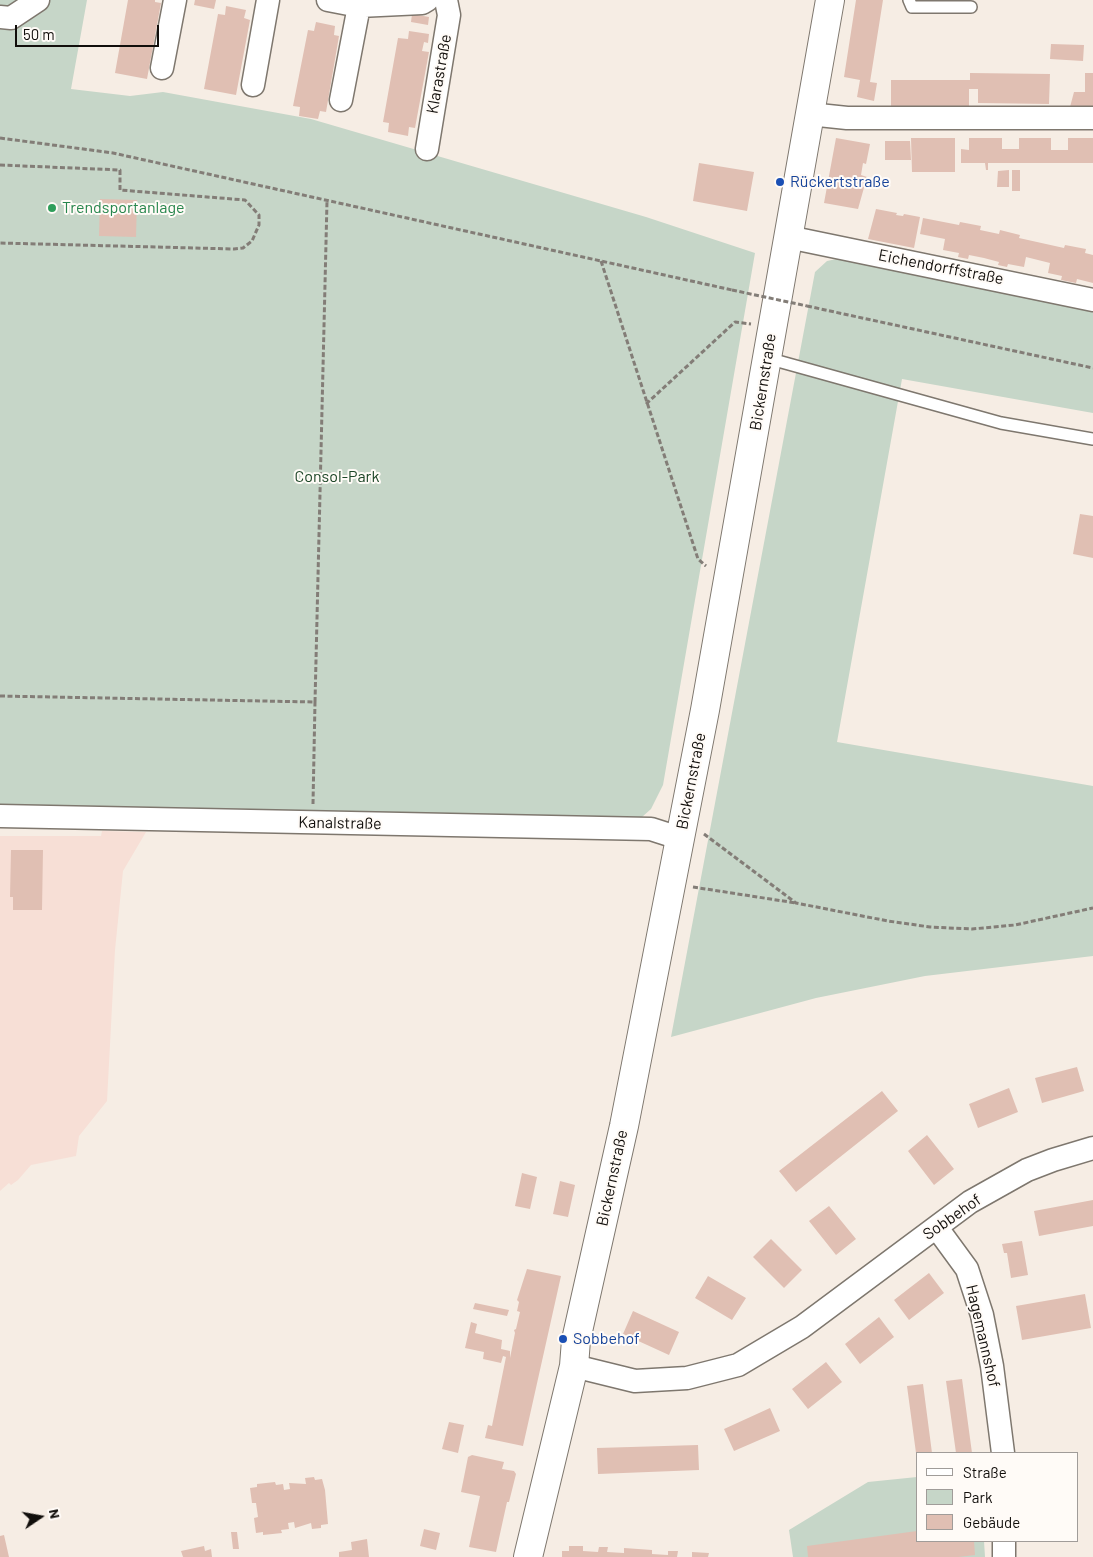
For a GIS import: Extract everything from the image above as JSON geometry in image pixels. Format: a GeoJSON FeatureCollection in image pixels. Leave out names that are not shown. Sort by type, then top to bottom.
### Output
{"type":"FeatureCollection","features":[{"type":"Feature","properties":{"kind":"street"},"geometry":{"type":"LineString","coordinates":[[0,17],[12,18],[38,0]]}},
{"type":"Feature","properties":{"kind":"street"},"geometry":{"type":"LineString","coordinates":[[162,68],[175,0]]}},
{"type":"Feature","properties":{"kind":"street"},"geometry":{"type":"LineString","coordinates":[[252,85],[268,0]]}},
{"type":"Feature","properties":{"kind":"street"},"geometry":{"type":"LineString","coordinates":[[328,0],[358,6],[422,3],[427,0]]}},
{"type":"Feature","properties":{"kind":"street","name":"Klarastraße"},"geometry":{"type":"LineString","coordinates":[[427,148],[449,15],[446,0]]}},
{"type":"Feature","properties":{"kind":"street","name":"Bickernstraße"},"geometry":{"type":"LineString","coordinates":[[528,1557],[574,1366],[576,1340],[624,1126],[727,585],[830,0]]}},
{"type":"Feature","properties":{"kind":"street"},"geometry":{"type":"LineString","coordinates":[[341,100],[358,6]]}},
{"type":"Feature","properties":{"kind":"street"},"geometry":{"type":"LineString","coordinates":[[810,114],[847,118],[1093,118]]}},
{"type":"Feature","properties":{"kind":"street","name":"Eichendorffstraße"},"geometry":{"type":"LineString","coordinates":[[788,237],[1093,300]]}},
{"type":"Feature","properties":{"kind":"street","name":"Kanalstraße"},"geometry":{"type":"LineString","coordinates":[[0,816],[651,829],[681,828]]}},
{"type":"Feature","properties":{"kind":"street","name":"Sobbehof"},"geometry":{"type":"LineString","coordinates":[[574,1366],[635,1380],[687,1378],[738,1365],[802,1327],[970,1202],[1026,1170],[1093,1148]]}},
{"type":"Feature","properties":{"kind":"street","name":"Hagemannshof"},"geometry":{"type":"LineString","coordinates":[[937,1228],[967,1269],[982,1315],[992,1366],[1003,1452]]}},
{"type":"Feature","properties":{"kind":"street"},"geometry":{"type":"LineString","coordinates":[[1004,1542],[1004,1557]]}},
{"type":"Feature","properties":{"kind":"lane"},"geometry":{"type":"LineString","coordinates":[[909,0],[912,6],[971,7]]}},
{"type":"Feature","properties":{"kind":"lane"},"geometry":{"type":"LineString","coordinates":[[768,358],[1001,422],[1093,439]]}},
{"type":"Feature","properties":{"kind":"path"},"geometry":{"type":"LineString","coordinates":[[0,138],[114,153],[327,202],[1093,368]]}},
{"type":"Feature","properties":{"kind":"path"},"geometry":{"type":"LineString","coordinates":[[0,165],[120,170],[120,190],[245,200],[259,215],[259,225],[252,241],[243,248],[234,249],[0,243]]}},
{"type":"Feature","properties":{"kind":"path"},"geometry":{"type":"LineString","coordinates":[[313,823],[327,202]]}},
{"type":"Feature","properties":{"kind":"path"},"geometry":{"type":"LineString","coordinates":[[601,262],[698,559],[727,585]]}},
{"type":"Feature","properties":{"kind":"path"},"geometry":{"type":"LineString","coordinates":[[646,404],[736,322],[772,326]]}},
{"type":"Feature","properties":{"kind":"path"},"geometry":{"type":"LineString","coordinates":[[0,696],[315,702]]}},
{"type":"Feature","properties":{"kind":"path"},"geometry":{"type":"LineString","coordinates":[[681,828],[796,903]]}},
{"type":"Feature","properties":{"kind":"path"},"geometry":{"type":"LineString","coordinates":[[670,884],[796,903],[930,927],[972,929],[1015,925],[1093,908]]}},
{"type":"Feature","properties":{"kind":"shaded area"},"geometry":{"type":"Polygon","coordinates":[[[102,831],[146,832],[123,871],[115,950],[107,1101],[79,1136],[76,1156],[31,1165],[18,1180],[11,1185],[9,1183],[0,1191],[0,836],[101,836],[102,831]]]}},
{"type":"Feature","properties":{"kind":"green space","name":"Consol-Park"},"geometry":{"type":"Polygon","coordinates":[[[0,0],[87,0],[71,89],[130,96],[163,92],[311,119],[646,217],[755,253],[663,785],[651,809],[642,817],[0,807],[0,0]]]}},
{"type":"Feature","properties":{"kind":"green space"},"geometry":{"type":"Polygon","coordinates":[[[841,258],[1093,309],[1093,413],[902,379],[837,742],[1093,786],[1093,956],[925,976],[816,998],[671,1037],[815,272],[827,261],[841,258]]]}},
{"type":"Feature","properties":{"kind":"green space"},"geometry":{"type":"Polygon","coordinates":[[[916,1477],[916,1542],[984,1542],[985,1557],[793,1557],[789,1530],[868,1482],[916,1477]]]}},
{"type":"Feature","properties":{"kind":"building"},"geometry":{"type":"Polygon","coordinates":[[[128,0],[155,0],[155,2],[161,3],[147,79],[115,73],[128,0]]]}},
{"type":"Feature","properties":{"kind":"building"},"geometry":{"type":"Polygon","coordinates":[[[195,0],[216,0],[214,9],[194,5],[195,0]]]}},
{"type":"Feature","properties":{"kind":"building"},"geometry":{"type":"Polygon","coordinates":[[[856,0],[883,0],[870,82],[877,83],[874,101],[857,97],[860,80],[844,77],[856,0]]]}},
{"type":"Feature","properties":{"kind":"building"},"geometry":{"type":"Polygon","coordinates":[[[226,6],[246,10],[244,18],[250,20],[236,95],[204,89],[218,14],[225,15],[226,6]]]}},
{"type":"Feature","properties":{"kind":"building"},"geometry":{"type":"Polygon","coordinates":[[[412,14],[429,17],[428,25],[411,22],[412,14]]]}},
{"type":"Feature","properties":{"kind":"building"},"geometry":{"type":"Polygon","coordinates":[[[316,22],[335,26],[334,35],[339,36],[326,112],[320,111],[318,119],[299,116],[300,107],[293,106],[308,30],[314,31],[316,22]]]}},
{"type":"Feature","properties":{"kind":"building"},"geometry":{"type":"Polygon","coordinates":[[[409,31],[429,34],[428,43],[424,42],[422,51],[429,52],[415,128],[409,127],[408,136],[388,132],[389,123],[383,122],[398,38],[408,39],[409,31]]]}},
{"type":"Feature","properties":{"kind":"building"},"geometry":{"type":"Polygon","coordinates":[[[1051,44],[1084,45],[1083,61],[1050,59],[1051,44]]]}},
{"type":"Feature","properties":{"kind":"building"},"geometry":{"type":"Polygon","coordinates":[[[970,73],[1050,74],[1049,104],[978,103],[978,89],[969,89],[969,106],[891,106],[891,80],[970,80],[970,73]]]}},
{"type":"Feature","properties":{"kind":"building"},"geometry":{"type":"Polygon","coordinates":[[[1085,73],[1093,73],[1093,107],[1070,107],[1074,92],[1085,92],[1085,73]]]}},
{"type":"Feature","properties":{"kind":"building"},"geometry":{"type":"Polygon","coordinates":[[[836,138],[870,144],[866,164],[863,163],[861,175],[867,177],[858,209],[824,203],[836,138]]]}},
{"type":"Feature","properties":{"kind":"building"},"geometry":{"type":"Polygon","coordinates":[[[911,138],[955,138],[955,172],[912,172],[911,138]]]}},
{"type":"Feature","properties":{"kind":"building"},"geometry":{"type":"Polygon","coordinates":[[[969,138],[1002,138],[1002,149],[1019,149],[1019,138],[1051,138],[1051,150],[1068,150],[1068,138],[1093,138],[1093,163],[988,163],[988,170],[986,170],[985,163],[961,163],[961,149],[969,150],[969,138]]]}},
{"type":"Feature","properties":{"kind":"building"},"geometry":{"type":"Polygon","coordinates":[[[885,141],[910,141],[911,160],[885,160],[885,141]]]}},
{"type":"Feature","properties":{"kind":"building"},"geometry":{"type":"Polygon","coordinates":[[[699,163],[754,172],[747,211],[693,201],[699,163]]]}},
{"type":"Feature","properties":{"kind":"building"},"geometry":{"type":"Polygon","coordinates":[[[1009,170],[1009,187],[997,187],[998,171],[1009,170]]]}},
{"type":"Feature","properties":{"kind":"building"},"geometry":{"type":"Polygon","coordinates":[[[1012,170],[1020,170],[1020,191],[1012,191],[1012,170]]]}},
{"type":"Feature","properties":{"kind":"building"},"geometry":{"type":"Polygon","coordinates":[[[100,199],[137,200],[136,237],[99,236],[100,199]]]}},
{"type":"Feature","properties":{"kind":"building"},"geometry":{"type":"Polygon","coordinates":[[[876,209],[897,213],[896,215],[903,216],[904,214],[920,217],[914,248],[868,239],[876,209]]]}},
{"type":"Feature","properties":{"kind":"building"},"geometry":{"type":"Polygon","coordinates":[[[923,218],[959,225],[960,222],[981,226],[980,230],[999,234],[1000,230],[1020,235],[1019,238],[1064,248],[1065,245],[1086,249],[1085,253],[1093,255],[1093,283],[1077,279],[1076,283],[1061,280],[1062,276],[1048,273],[1050,263],[1026,257],[1024,267],[1008,264],[1007,267],[998,265],[999,262],[984,258],[969,255],[968,259],[958,257],[959,253],[943,250],[945,239],[920,234],[923,218]]]}},
{"type":"Feature","properties":{"kind":"building"},"geometry":{"type":"Polygon","coordinates":[[[1080,514],[1093,516],[1093,558],[1073,554],[1080,514]]]}},
{"type":"Feature","properties":{"kind":"building"},"geometry":{"type":"Polygon","coordinates":[[[11,850],[43,850],[42,910],[13,910],[13,897],[10,897],[11,850]]]}},
{"type":"Feature","properties":{"kind":"building"},"geometry":{"type":"Polygon","coordinates":[[[1077,1067],[1084,1091],[1042,1103],[1035,1078],[1077,1067]]]}},
{"type":"Feature","properties":{"kind":"building"},"geometry":{"type":"Polygon","coordinates":[[[1009,1088],[1018,1112],[978,1128],[969,1104],[1009,1088]]]}},
{"type":"Feature","properties":{"kind":"building"},"geometry":{"type":"Polygon","coordinates":[[[882,1091],[898,1111],[796,1192],[779,1171],[882,1091]]]}},
{"type":"Feature","properties":{"kind":"building"},"geometry":{"type":"Polygon","coordinates":[[[927,1135],[954,1169],[934,1185],[908,1151],[927,1135]]]}},
{"type":"Feature","properties":{"kind":"building"},"geometry":{"type":"Polygon","coordinates":[[[522,1173],[537,1177],[530,1209],[515,1206],[522,1173]]]}},
{"type":"Feature","properties":{"kind":"building"},"geometry":{"type":"Polygon","coordinates":[[[560,1181],[575,1185],[568,1217],[553,1214],[560,1181]]]}},
{"type":"Feature","properties":{"kind":"building"},"geometry":{"type":"Polygon","coordinates":[[[1093,1200],[1093,1226],[1039,1236],[1034,1211],[1093,1200]]]}},
{"type":"Feature","properties":{"kind":"building"},"geometry":{"type":"Polygon","coordinates":[[[829,1206],[856,1239],[836,1255],[809,1221],[829,1206]]]}},
{"type":"Feature","properties":{"kind":"building"},"geometry":{"type":"Polygon","coordinates":[[[771,1239],[802,1270],[784,1288],[753,1257],[771,1239]]]}},
{"type":"Feature","properties":{"kind":"building"},"geometry":{"type":"Polygon","coordinates":[[[1022,1241],[1028,1275],[1011,1278],[1007,1253],[1004,1253],[1002,1244],[1022,1241]]]}},
{"type":"Feature","properties":{"kind":"building"},"geometry":{"type":"Polygon","coordinates":[[[527,1269],[561,1276],[523,1446],[485,1438],[488,1425],[492,1426],[506,1357],[503,1356],[501,1363],[483,1359],[484,1352],[465,1348],[471,1322],[477,1324],[475,1333],[502,1340],[501,1349],[510,1351],[510,1358],[514,1330],[516,1329],[520,1312],[517,1311],[519,1302],[517,1300],[527,1269]]]}},
{"type":"Feature","properties":{"kind":"building"},"geometry":{"type":"Polygon","coordinates":[[[929,1273],[944,1293],[909,1320],[894,1300],[929,1273]]]}},
{"type":"Feature","properties":{"kind":"building"},"geometry":{"type":"Polygon","coordinates":[[[708,1276],[746,1298],[732,1320],[695,1298],[708,1276]]]}},
{"type":"Feature","properties":{"kind":"building"},"geometry":{"type":"Polygon","coordinates":[[[1085,1294],[1091,1328],[1022,1340],[1016,1306],[1085,1294]]]}},
{"type":"Feature","properties":{"kind":"building"},"geometry":{"type":"Polygon","coordinates":[[[475,1303],[509,1310],[507,1316],[473,1309],[475,1303]]]}},
{"type":"Feature","properties":{"kind":"building"},"geometry":{"type":"Polygon","coordinates":[[[633,1311],[679,1332],[669,1355],[623,1334],[633,1311]]]}},
{"type":"Feature","properties":{"kind":"building"},"geometry":{"type":"Polygon","coordinates":[[[879,1317],[894,1337],[860,1364],[845,1344],[879,1317]]]}},
{"type":"Feature","properties":{"kind":"building"},"geometry":{"type":"Polygon","coordinates":[[[826,1362],[842,1382],[808,1409],[792,1389],[826,1362]]]}},
{"type":"Feature","properties":{"kind":"building"},"geometry":{"type":"Polygon","coordinates":[[[962,1379],[972,1452],[956,1452],[946,1381],[962,1379]]]}},
{"type":"Feature","properties":{"kind":"building"},"geometry":{"type":"Polygon","coordinates":[[[923,1384],[932,1452],[916,1453],[907,1386],[923,1384]]]}},
{"type":"Feature","properties":{"kind":"building"},"geometry":{"type":"Polygon","coordinates":[[[770,1408],[780,1431],[734,1451],[724,1429],[770,1408]]]}},
{"type":"Feature","properties":{"kind":"building"},"geometry":{"type":"Polygon","coordinates":[[[449,1422],[464,1425],[458,1453],[442,1449],[449,1422]]]}},
{"type":"Feature","properties":{"kind":"building"},"geometry":{"type":"Polygon","coordinates":[[[698,1445],[699,1470],[598,1474],[597,1448],[698,1445]]]}},
{"type":"Feature","properties":{"kind":"building"},"geometry":{"type":"Polygon","coordinates":[[[472,1455],[504,1462],[502,1469],[514,1471],[516,1474],[509,1502],[507,1502],[496,1552],[469,1547],[480,1496],[461,1492],[468,1457],[472,1455]]]}},
{"type":"Feature","properties":{"kind":"building"},"geometry":{"type":"Polygon","coordinates":[[[314,1477],[315,1480],[322,1479],[325,1490],[328,1524],[321,1525],[321,1528],[312,1529],[311,1523],[295,1528],[294,1522],[288,1523],[289,1529],[281,1530],[282,1533],[263,1535],[263,1532],[256,1533],[254,1518],[258,1517],[256,1503],[252,1503],[250,1488],[257,1487],[257,1484],[275,1482],[276,1485],[283,1484],[284,1490],[290,1489],[289,1483],[306,1484],[305,1478],[314,1477]]]}},
{"type":"Feature","properties":{"kind":"building"},"geometry":{"type":"Polygon","coordinates":[[[424,1529],[440,1533],[436,1550],[420,1546],[424,1529]]]}},
{"type":"Feature","properties":{"kind":"building"},"geometry":{"type":"Polygon","coordinates":[[[916,1531],[916,1542],[974,1542],[975,1555],[958,1557],[808,1557],[807,1546],[916,1531]]]}},
{"type":"Feature","properties":{"kind":"building"},"geometry":{"type":"Polygon","coordinates":[[[231,1532],[237,1532],[239,1549],[233,1549],[231,1532]]]}},
{"type":"Feature","properties":{"kind":"building"},"geometry":{"type":"Polygon","coordinates":[[[4,1535],[9,1557],[0,1557],[0,1536],[4,1535]]]}},
{"type":"Feature","properties":{"kind":"building"},"geometry":{"type":"Polygon","coordinates":[[[367,1539],[369,1557],[339,1557],[339,1552],[352,1550],[351,1542],[367,1539]]]}},
{"type":"Feature","properties":{"kind":"building"},"geometry":{"type":"Polygon","coordinates":[[[204,1546],[205,1551],[211,1549],[212,1557],[183,1557],[181,1551],[204,1546]]]}},
{"type":"Feature","properties":{"kind":"building"},"geometry":{"type":"Polygon","coordinates":[[[569,1546],[583,1546],[583,1551],[598,1552],[599,1547],[608,1547],[607,1552],[624,1553],[624,1548],[652,1550],[652,1554],[668,1555],[668,1551],[678,1551],[677,1557],[562,1557],[562,1551],[569,1551],[569,1546]]]}},
{"type":"Feature","properties":{"kind":"building"},"geometry":{"type":"Polygon","coordinates":[[[692,1552],[709,1553],[708,1557],[692,1557],[692,1552]]]}},
{"type":"Feature","properties":{"kind":"place","name":"Rückertstraße"},"geometry":{"type":"Point","coordinates":[780,182]}},
{"type":"Feature","properties":{"kind":"place","name":"Trendsportanlage"},"geometry":{"type":"Point","coordinates":[52,208]}},
{"type":"Feature","properties":{"kind":"place","name":"Sobbehof"},"geometry":{"type":"Point","coordinates":[563,1339]}}]}
